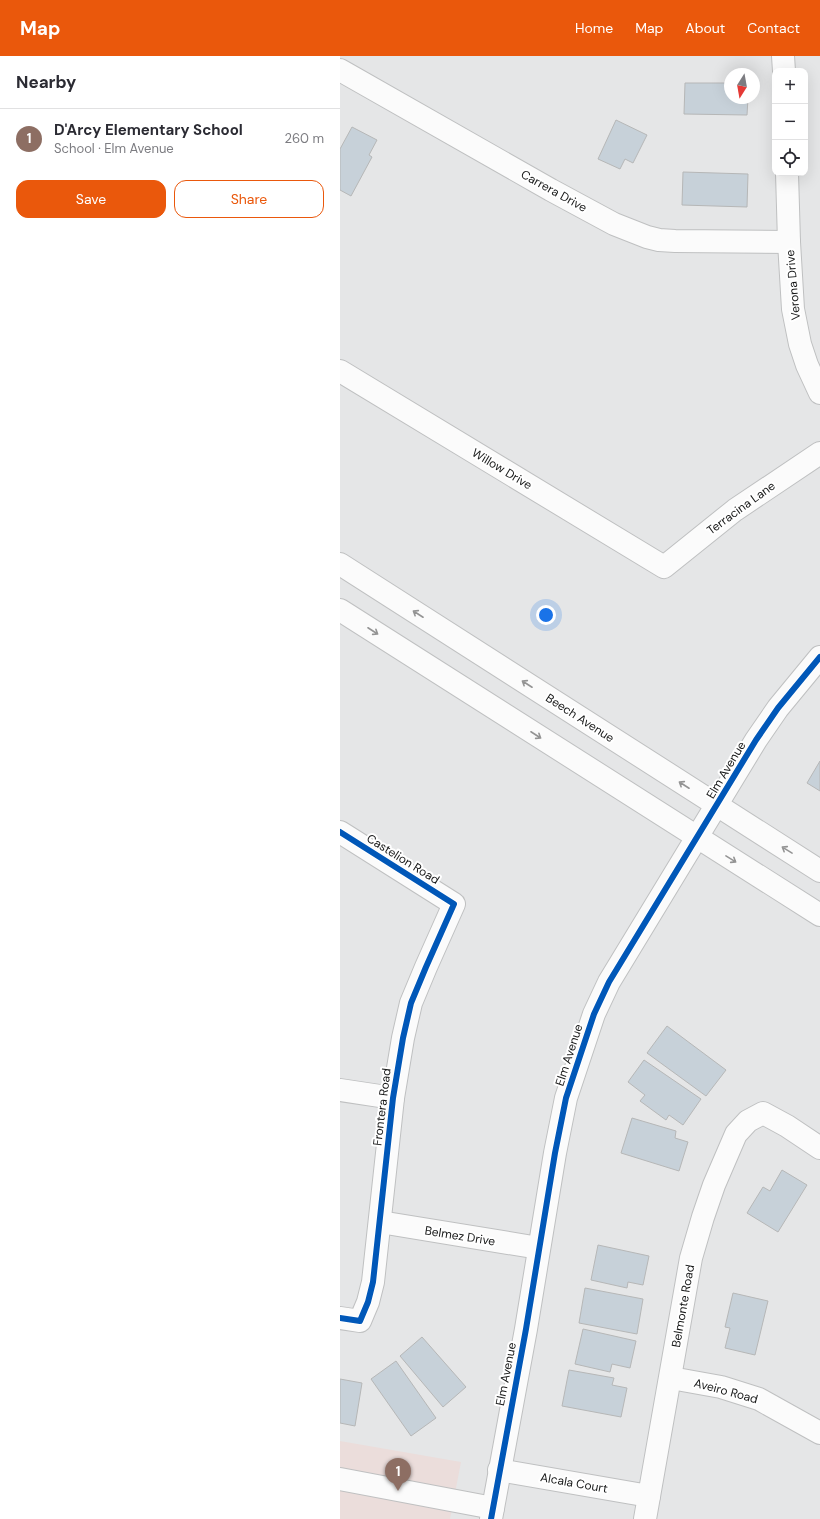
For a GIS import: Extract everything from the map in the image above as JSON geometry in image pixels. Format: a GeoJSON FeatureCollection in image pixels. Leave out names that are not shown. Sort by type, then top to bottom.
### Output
{"type":"FeatureCollection","features":[{"type":"Feature","properties":{"kind":"street"},"geometry":{"type":"LineString","coordinates":[[783,56],[784,68]]}},
{"type":"Feature","properties":{"kind":"street","name":"Carrera Drive"},"geometry":{"type":"LineString","coordinates":[[340,70],[551,190],[624,228],[659,240],[789,242]]}},
{"type":"Feature","properties":{"kind":"street","name":"Verona Drive"},"geometry":{"type":"LineString","coordinates":[[787,176],[793,309],[800,344],[807,365],[820,392]]}},
{"type":"Feature","properties":{"kind":"street","name":"Willow Drive"},"geometry":{"type":"LineString","coordinates":[[340,370],[664,567]]}},
{"type":"Feature","properties":{"kind":"street","name":"Terracina Lane"},"geometry":{"type":"LineString","coordinates":[[664,567],[735,510],[820,452]]}},
{"type":"Feature","properties":{"kind":"street","name":"Beech Avenue"},"geometry":{"type":"LineString","coordinates":[[340,564],[820,871]]}},
{"type":"Feature","properties":{"kind":"street"},"geometry":{"type":"LineString","coordinates":[[340,610],[820,915]]}},
{"type":"Feature","properties":{"kind":"street","name":"Elm Avenue"},"geometry":{"type":"LineString","coordinates":[[492,1513],[566,1098],[594,1014],[609,982],[698,838],[756,740],[778,708],[820,657]]}},
{"type":"Feature","properties":{"kind":"street","name":"Castelion Road"},"geometry":{"type":"LineString","coordinates":[[340,832],[454,904]]}},
{"type":"Feature","properties":{"kind":"street","name":"Frontera Road"},"geometry":{"type":"LineString","coordinates":[[350,1320],[368,1302],[373,1282],[393,1098],[403,1038],[411,1003],[454,904]]}},
{"type":"Feature","properties":{"kind":"street"},"geometry":{"type":"LineString","coordinates":[[340,1090],[393,1098]]}},
{"type":"Feature","properties":{"kind":"street","name":"Belmonte Road"},"geometry":{"type":"LineString","coordinates":[[645,1519],[691,1258],[714,1186],[736,1134],[748,1121],[763,1113],[787,1126],[820,1148]]}},
{"type":"Feature","properties":{"kind":"street","name":"Belmez Drive"},"geometry":{"type":"LineString","coordinates":[[380,1222],[539,1248]]}},
{"type":"Feature","properties":{"kind":"street","name":"Aveiro Road"},"geometry":{"type":"LineString","coordinates":[[671,1378],[721,1388],[759,1399],[820,1433]]}},
{"type":"Feature","properties":{"kind":"street","name":"Alcala Court"},"geometry":{"type":"LineString","coordinates":[[499,1470],[649,1496]]}},
{"type":"Feature","properties":{"kind":"street"},"geometry":{"type":"LineString","coordinates":[[340,1479],[492,1513]]}},
{"type":"Feature","properties":{"kind":"shaded area"},"geometry":{"type":"Polygon","coordinates":[[[340,1441],[461,1462],[450,1519],[340,1519],[340,1441]]]}},
{"type":"Feature","properties":{"kind":"building"},"geometry":{"type":"Polygon","coordinates":[[[685,83],[724,83],[724,104],[748,104],[747,115],[684,114],[685,83]]]}},
{"type":"Feature","properties":{"kind":"building"},"geometry":{"type":"Polygon","coordinates":[[[616,120],[647,135],[633,163],[625,159],[620,169],[598,159],[616,120]]]}},
{"type":"Feature","properties":{"kind":"building"},"geometry":{"type":"Polygon","coordinates":[[[352,127],[377,140],[369,155],[372,157],[351,196],[340,190],[340,149],[352,127]]]}},
{"type":"Feature","properties":{"kind":"building"},"geometry":{"type":"Polygon","coordinates":[[[683,172],[748,174],[747,207],[682,205],[683,172]]]}},
{"type":"Feature","properties":{"kind":"building"},"geometry":{"type":"Polygon","coordinates":[[[820,761],[820,791],[807,783],[820,761]]]}},
{"type":"Feature","properties":{"kind":"building"},"geometry":{"type":"Polygon","coordinates":[[[667,1026],[726,1070],[706,1096],[647,1053],[667,1026]]]}},
{"type":"Feature","properties":{"kind":"building"},"geometry":{"type":"Polygon","coordinates":[[[644,1060],[701,1099],[683,1125],[669,1115],[666,1120],[640,1101],[645,1095],[628,1082],[644,1060]]]}},
{"type":"Feature","properties":{"kind":"building"},"geometry":{"type":"Polygon","coordinates":[[[632,1118],[676,1131],[675,1138],[688,1142],[679,1171],[621,1153],[632,1118]]]}},
{"type":"Feature","properties":{"kind":"building"},"geometry":{"type":"Polygon","coordinates":[[[782,1170],[807,1185],[778,1232],[747,1213],[763,1187],[770,1191],[782,1170]]]}},
{"type":"Feature","properties":{"kind":"building"},"geometry":{"type":"Polygon","coordinates":[[[598,1245],[649,1256],[643,1285],[628,1282],[627,1288],[591,1280],[598,1245]]]}},
{"type":"Feature","properties":{"kind":"building"},"geometry":{"type":"Polygon","coordinates":[[[585,1288],[643,1299],[637,1334],[579,1323],[585,1288]]]}},
{"type":"Feature","properties":{"kind":"building"},"geometry":{"type":"Polygon","coordinates":[[[733,1293],[768,1301],[755,1355],[725,1348],[730,1328],[725,1327],[733,1293]]]}},
{"type":"Feature","properties":{"kind":"building"},"geometry":{"type":"Polygon","coordinates":[[[583,1329],[636,1341],[630,1368],[612,1364],[610,1372],[575,1364],[583,1329]]]}},
{"type":"Feature","properties":{"kind":"building"},"geometry":{"type":"Polygon","coordinates":[[[422,1337],[466,1387],[443,1407],[400,1356],[422,1337]]]}},
{"type":"Feature","properties":{"kind":"building"},"geometry":{"type":"Polygon","coordinates":[[[396,1361],[436,1418],[411,1436],[371,1379],[396,1361]]]}},
{"type":"Feature","properties":{"kind":"building"},"geometry":{"type":"Polygon","coordinates":[[[569,1370],[614,1378],[612,1385],[627,1388],[621,1417],[562,1406],[569,1370]]]}},
{"type":"Feature","properties":{"kind":"building"},"geometry":{"type":"Polygon","coordinates":[[[340,1379],[362,1383],[355,1426],[340,1423],[340,1379]]]}},
{"type":"Feature","properties":{"kind":"cycle path"},"geometry":{"type":"LineString","coordinates":[[491,1519],[566,1098],[594,1014],[609,982],[756,740],[778,708],[820,657]]}},
{"type":"Feature","properties":{"kind":"cycle path"},"geometry":{"type":"LineString","coordinates":[[340,832],[454,904],[411,1003],[403,1038],[393,1098],[373,1282],[368,1302],[360,1321],[340,1318]]}},
{"type":"Feature","properties":{"kind":"place","name":"D'Arcy Elementary School"},"geometry":{"type":"Point","coordinates":[398,1491]}}]}
